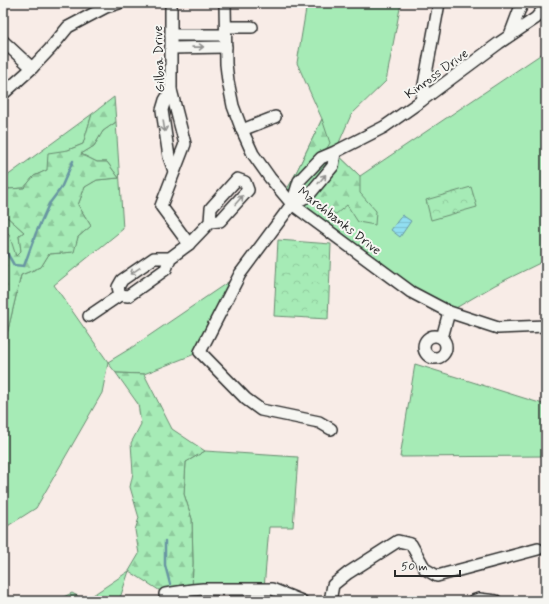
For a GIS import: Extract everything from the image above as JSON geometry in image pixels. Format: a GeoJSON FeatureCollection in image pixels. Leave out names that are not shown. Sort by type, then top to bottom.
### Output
{"type":"FeatureCollection","features":[{"type":"Feature","properties":{"kind":"street"},"geometry":{"type":"LineString","coordinates":[[3,94],[30,70],[68,27],[106,7],[119,3]]}},
{"type":"Feature","properties":{"kind":"street","name":"Gilboa Drive"},"geometry":{"type":"LineString","coordinates":[[171,3],[171,90],[185,144],[161,206],[189,244]]}},
{"type":"Feature","properties":{"kind":"street","name":"Marchbanks Drive"},"geometry":{"type":"LineString","coordinates":[[226,3],[226,64],[233,106],[252,154],[292,204],[411,292],[449,312],[498,328],[546,326]]}},
{"type":"Feature","properties":{"kind":"street"},"geometry":{"type":"LineString","coordinates":[[421,101],[439,3]]}},
{"type":"Feature","properties":{"kind":"street"},"geometry":{"type":"LineString","coordinates":[[510,35],[523,3]]}},
{"type":"Feature","properties":{"kind":"street","name":"Kinross Drive"},"geometry":{"type":"LineString","coordinates":[[331,429],[319,422],[262,410],[246,399],[200,352],[240,274],[292,204],[299,182],[321,158],[384,127],[510,35],[536,18],[546,6]]}},
{"type":"Feature","properties":{"kind":"street"},"geometry":{"type":"LineString","coordinates":[[171,35],[225,31],[252,27]]}},
{"type":"Feature","properties":{"kind":"street"},"geometry":{"type":"LineString","coordinates":[[3,41],[30,70]]}},
{"type":"Feature","properties":{"kind":"street"},"geometry":{"type":"LineString","coordinates":[[171,48],[226,47]]}},
{"type":"Feature","properties":{"kind":"street"},"geometry":{"type":"LineString","coordinates":[[171,90],[165,100],[162,110],[169,156],[174,171]]}},
{"type":"Feature","properties":{"kind":"street"},"geometry":{"type":"LineString","coordinates":[[242,130],[275,117]]}},
{"type":"Feature","properties":{"kind":"street","name":"Kinross Drive"},"geometry":{"type":"LineString","coordinates":[[292,204],[308,196],[333,166],[335,152]]}},
{"type":"Feature","properties":{"kind":"street"},"geometry":{"type":"LineString","coordinates":[[89,316],[120,295],[128,296],[166,269],[170,258],[189,244],[210,222]]}},
{"type":"Feature","properties":{"kind":"street"},"geometry":{"type":"LineString","coordinates":[[120,295],[118,287],[122,280],[154,258],[170,258]]}},
{"type":"Feature","properties":{"kind":"street"},"geometry":{"type":"LineString","coordinates":[[442,338],[449,312]]}},
{"type":"Feature","properties":{"kind":"street"},"geometry":{"type":"LineString","coordinates":[[330,601],[333,585],[348,573],[398,541],[411,544],[425,569],[437,576],[538,549]]}},
{"type":"Feature","properties":{"kind":"street"},"geometry":{"type":"LineString","coordinates":[[165,598],[192,590],[203,589],[272,589],[302,601]]}},
{"type":"Feature","properties":{"kind":"street"},"geometry":{"type":"LineString","coordinates":[[473,601],[479,599],[496,601]]}},
{"type":"Feature","properties":{"kind":"green space"},"geometry":{"type":"Polygon","coordinates":[[[307,3],[401,3],[386,81],[351,115],[335,152],[360,176],[546,51],[546,260],[495,285],[449,312],[411,292],[284,194],[293,179],[322,119],[297,63],[307,3]]]}},
{"type":"Feature","properties":{"kind":"green space"},"geometry":{"type":"Polygon","coordinates":[[[114,97],[116,122],[103,131],[94,146],[81,154],[97,162],[107,162],[119,178],[97,180],[85,187],[78,205],[91,226],[78,237],[74,252],[49,254],[41,267],[21,275],[7,334],[3,361],[3,230],[9,234],[16,256],[21,251],[19,236],[24,232],[5,215],[3,215],[3,188],[24,188],[34,176],[47,170],[48,153],[68,150],[83,144],[92,114],[114,97]]]}},
{"type":"Feature","properties":{"kind":"green space"},"geometry":{"type":"Polygon","coordinates":[[[92,114],[83,144],[68,150],[47,170],[34,176],[24,188],[3,188],[3,179],[92,114]]]}},
{"type":"Feature","properties":{"kind":"green space"},"geometry":{"type":"Polygon","coordinates":[[[322,119],[330,143],[321,158],[299,181],[293,179],[322,119]]]}},
{"type":"Feature","properties":{"kind":"green space"},"geometry":{"type":"Polygon","coordinates":[[[116,122],[123,229],[54,285],[108,362],[240,274],[200,352],[144,374],[116,373],[108,363],[102,393],[36,508],[3,529],[3,361],[7,334],[21,275],[41,267],[49,254],[73,252],[78,237],[91,226],[78,205],[85,187],[97,180],[119,178],[107,162],[97,162],[81,154],[94,146],[103,131],[116,122]]]}},
{"type":"Feature","properties":{"kind":"green space"},"geometry":{"type":"Polygon","coordinates":[[[335,152],[360,176],[360,193],[376,211],[375,225],[358,222],[347,205],[336,214],[317,206],[308,196],[335,152]]]}},
{"type":"Feature","properties":{"kind":"green space"},"geometry":{"type":"Polygon","coordinates":[[[471,187],[477,207],[431,220],[426,200],[471,187]]]}},
{"type":"Feature","properties":{"kind":"green space"},"geometry":{"type":"Polygon","coordinates":[[[3,215],[5,215],[24,232],[19,236],[21,251],[15,257],[9,234],[3,230],[3,215]]]}},
{"type":"Feature","properties":{"kind":"green space"},"geometry":{"type":"Polygon","coordinates":[[[278,240],[331,244],[328,319],[274,316],[278,240]]]}},
{"type":"Feature","properties":{"kind":"green space"},"geometry":{"type":"Polygon","coordinates":[[[415,364],[546,405],[546,456],[400,457],[415,364]]]}},
{"type":"Feature","properties":{"kind":"green space"},"geometry":{"type":"Polygon","coordinates":[[[116,373],[144,374],[172,429],[205,451],[186,462],[184,494],[192,519],[192,590],[165,594],[129,571],[139,554],[135,530],[139,518],[130,487],[133,473],[131,443],[141,424],[138,404],[116,373]]]}},
{"type":"Feature","properties":{"kind":"green space"},"geometry":{"type":"Polygon","coordinates":[[[205,451],[298,457],[293,527],[269,527],[264,589],[192,590],[192,519],[184,494],[186,462],[205,451]]]}},
{"type":"Feature","properties":{"kind":"green space"},"geometry":{"type":"Polygon","coordinates":[[[129,571],[119,601],[55,601],[72,593],[83,599],[93,595],[129,571]]]}},
{"type":"Feature","properties":{"kind":"water"},"geometry":{"type":"Polygon","coordinates":[[[402,215],[411,221],[400,237],[391,230],[402,215]]]}},
{"type":"Feature","properties":{"kind":"waterway"},"geometry":{"type":"LineString","coordinates":[[3,255],[7,253],[14,265],[24,266],[36,233],[49,204],[61,188],[73,161]]}},
{"type":"Feature","properties":{"kind":"waterway"},"geometry":{"type":"LineString","coordinates":[[165,541],[165,565],[170,584]]}}]}
